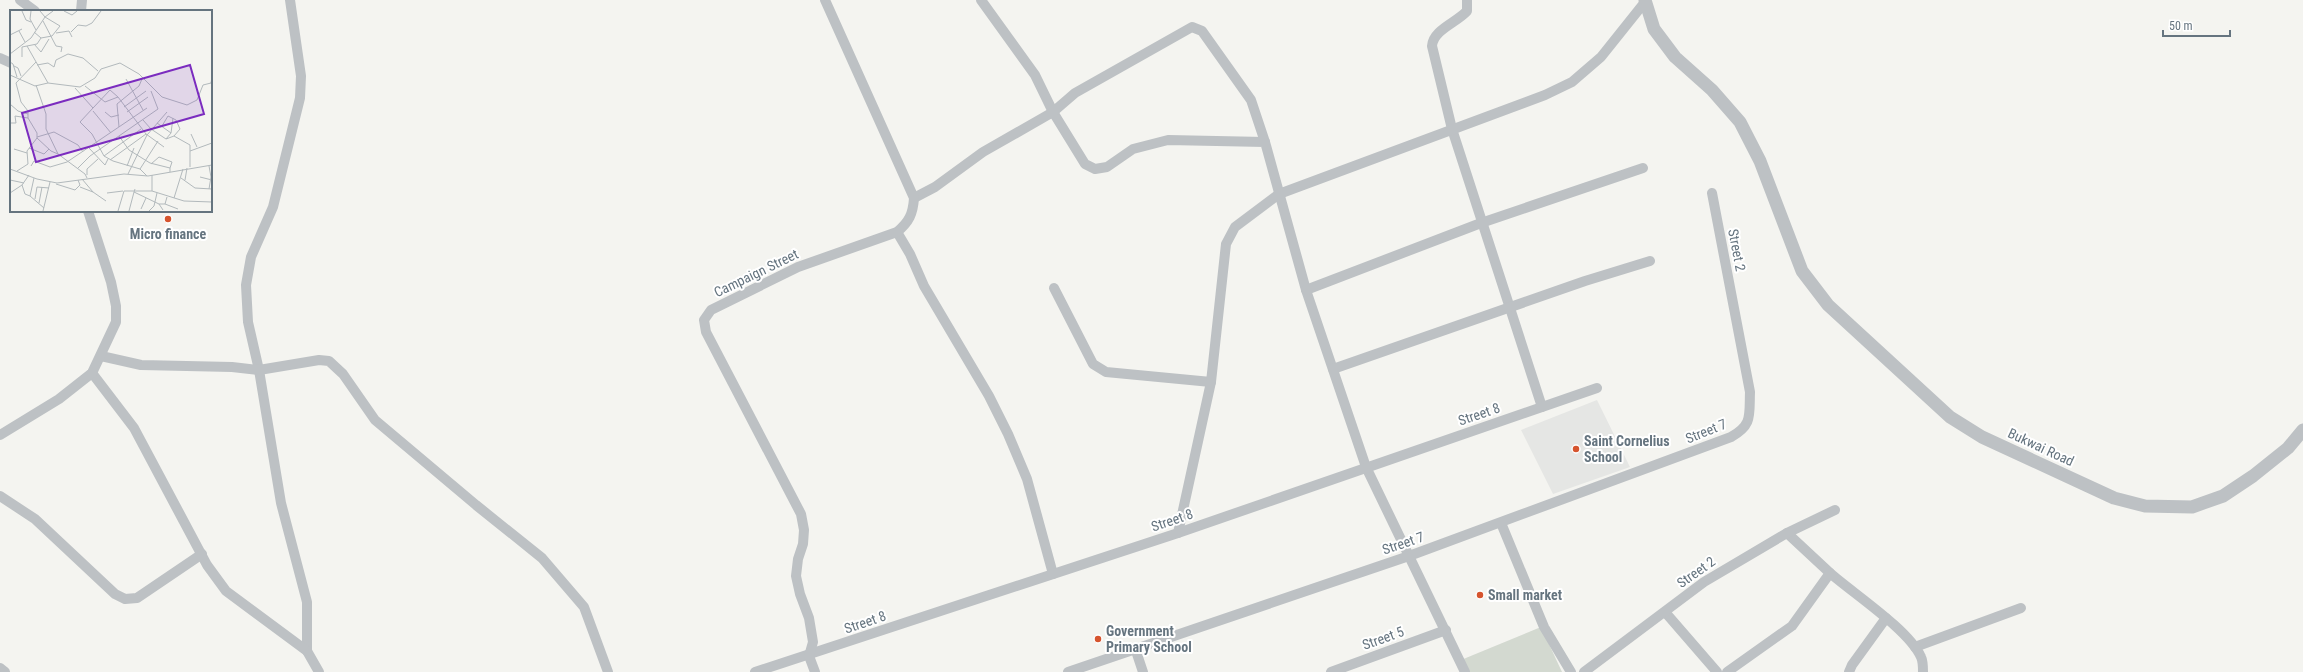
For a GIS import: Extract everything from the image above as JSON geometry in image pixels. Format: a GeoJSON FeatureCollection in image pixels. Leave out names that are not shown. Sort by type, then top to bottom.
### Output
{"type":"FeatureCollection","features":[{"type":"Feature","properties":{"kind":"street"},"geometry":{"type":"LineString","coordinates":[[20,0],[34,10]]}},
{"type":"Feature","properties":{"kind":"street"},"geometry":{"type":"LineString","coordinates":[[81,10],[82,0]]}},
{"type":"Feature","properties":{"kind":"street"},"geometry":{"type":"LineString","coordinates":[[290,0],[301,76],[300,98],[273,207],[251,257],[246,285],[248,322],[259,370],[281,503],[307,602],[307,651]]}},
{"type":"Feature","properties":{"kind":"street"},"geometry":{"type":"LineString","coordinates":[[825,0],[914,198],[935,187],[983,152],[1053,112],[1075,93],[1192,27],[1202,31],[1251,100],[1265,142],[1306,290],[1366,467],[1465,672]]}},
{"type":"Feature","properties":{"kind":"street"},"geometry":{"type":"LineString","coordinates":[[981,0],[1035,75],[1053,112],[1085,164],[1095,169],[1107,167],[1133,148],[1168,140],[1265,142]]}},
{"type":"Feature","properties":{"kind":"street"},"geometry":{"type":"LineString","coordinates":[[1467,0],[1467,11],[1459,20],[1438,33],[1433,40],[1432,46],[1452,129],[1542,407]]}},
{"type":"Feature","properties":{"kind":"street"},"geometry":{"type":"LineString","coordinates":[[1178,533],[1211,382],[1226,244],[1235,227],[1280,194],[1545,95],[1572,82],[1601,57],[1645,1]]}},
{"type":"Feature","properties":{"kind":"street","name":"Bukwai Road"},"geometry":{"type":"LineString","coordinates":[[1645,1],[1654,29],[1675,57],[1712,90],[1740,122],[1760,161],[1802,270],[1828,305],[1950,417],[1982,437],[2114,498],[2145,506],[2192,507],[2223,496],[2253,476],[2288,448],[2303,430]]}},
{"type":"Feature","properties":{"kind":"street"},"geometry":{"type":"LineString","coordinates":[[0,58],[10,63]]}},
{"type":"Feature","properties":{"kind":"street"},"geometry":{"type":"LineString","coordinates":[[1306,290],[1482,223],[1643,168]]}},
{"type":"Feature","properties":{"kind":"street","name":"Street 2"},"geometry":{"type":"LineString","coordinates":[[1712,193],[1750,392],[1749,419],[1743,430]]}},
{"type":"Feature","properties":{"kind":"street","name":"Campaign Street"},"geometry":{"type":"LineString","coordinates":[[815,672],[809,656],[813,642],[809,618],[800,594],[796,576],[798,559],[803,544],[804,530],[802,514],[706,332],[704,320],[711,310],[798,266],[897,232],[907,224],[913,211],[914,198]]}},
{"type":"Feature","properties":{"kind":"street"},"geometry":{"type":"LineString","coordinates":[[0,435],[59,399],[92,374],[116,322],[116,306],[111,282],[88,212]]}},
{"type":"Feature","properties":{"kind":"street"},"geometry":{"type":"LineString","coordinates":[[897,232],[945,324],[989,396],[1008,434],[1027,479],[1053,574]]}},
{"type":"Feature","properties":{"kind":"street"},"geometry":{"type":"LineString","coordinates":[[1333,369],[1650,261]]}},
{"type":"Feature","properties":{"kind":"street"},"geometry":{"type":"LineString","coordinates":[[1054,288],[1093,364],[1106,372],[1211,382]]}},
{"type":"Feature","properties":{"kind":"street"},"geometry":{"type":"LineString","coordinates":[[101,356],[141,365],[232,367],[259,370],[319,360],[329,361],[338,370],[375,420],[542,558],[584,607],[608,672]]}},
{"type":"Feature","properties":{"kind":"street"},"geometry":{"type":"LineString","coordinates":[[92,374],[134,428],[202,554],[226,591],[307,651],[319,672]]}},
{"type":"Feature","properties":{"kind":"street","name":"Street 8"},"geometry":{"type":"LineString","coordinates":[[754,672],[809,656],[1178,533],[1597,388]]}},
{"type":"Feature","properties":{"kind":"street","name":"Street 7"},"geometry":{"type":"LineString","coordinates":[[1068,672],[1409,556],[1731,437],[1743,430]]}},
{"type":"Feature","properties":{"kind":"street"},"geometry":{"type":"LineString","coordinates":[[0,496],[35,519],[115,594],[125,599],[137,598],[202,554]]}},
{"type":"Feature","properties":{"kind":"street","name":"Street 2"},"geometry":{"type":"LineString","coordinates":[[1584,672],[1704,582],[1787,533],[1835,510]]}},
{"type":"Feature","properties":{"kind":"street"},"geometry":{"type":"LineString","coordinates":[[1500,523],[1544,627],[1570,672]]}},
{"type":"Feature","properties":{"kind":"street"},"geometry":{"type":"LineString","coordinates":[[1787,533],[1830,573],[1886,618],[1915,647],[1921,656],[1923,672]]}},
{"type":"Feature","properties":{"kind":"street"},"geometry":{"type":"LineString","coordinates":[[1727,672],[1792,626],[1830,573]]}},
{"type":"Feature","properties":{"kind":"street"},"geometry":{"type":"LineString","coordinates":[[1915,647],[2021,608]]}},
{"type":"Feature","properties":{"kind":"street"},"geometry":{"type":"LineString","coordinates":[[1665,612],[1717,672]]}},
{"type":"Feature","properties":{"kind":"street"},"geometry":{"type":"LineString","coordinates":[[1849,672],[1852,665],[1886,618]]}},
{"type":"Feature","properties":{"kind":"street","name":"Street 5"},"geometry":{"type":"LineString","coordinates":[[1331,672],[1446,630]]}},
{"type":"Feature","properties":{"kind":"street"},"geometry":{"type":"LineString","coordinates":[[1135,648],[1143,672]]}},
{"type":"Feature","properties":{"kind":"street"},"geometry":{"type":"LineString","coordinates":[[0,668],[5,672]]}},
{"type":"Feature","properties":{"kind":"shaded area","name":"Saint Cornelius School"},"geometry":{"type":"Polygon","coordinates":[[[1597,400],[1630,467],[1553,494],[1521,430],[1597,400]]]}},
{"type":"Feature","properties":{"kind":"shaded area"},"geometry":{"type":"Polygon","coordinates":[[[1541,627],[1562,672],[1466,672],[1461,660],[1541,627]]]}},
{"type":"Feature","properties":{"kind":"place","name":"Micro finance"},"geometry":{"type":"Point","coordinates":[168,219]}},
{"type":"Feature","properties":{"kind":"place","name":"Saint Cornelius School"},"geometry":{"type":"Point","coordinates":[1576,449]}},
{"type":"Feature","properties":{"kind":"place","name":"Small market"},"geometry":{"type":"Point","coordinates":[1480,595]}},
{"type":"Feature","properties":{"kind":"place","name":"Government Primary School"},"geometry":{"type":"Point","coordinates":[1098,639]}}]}
